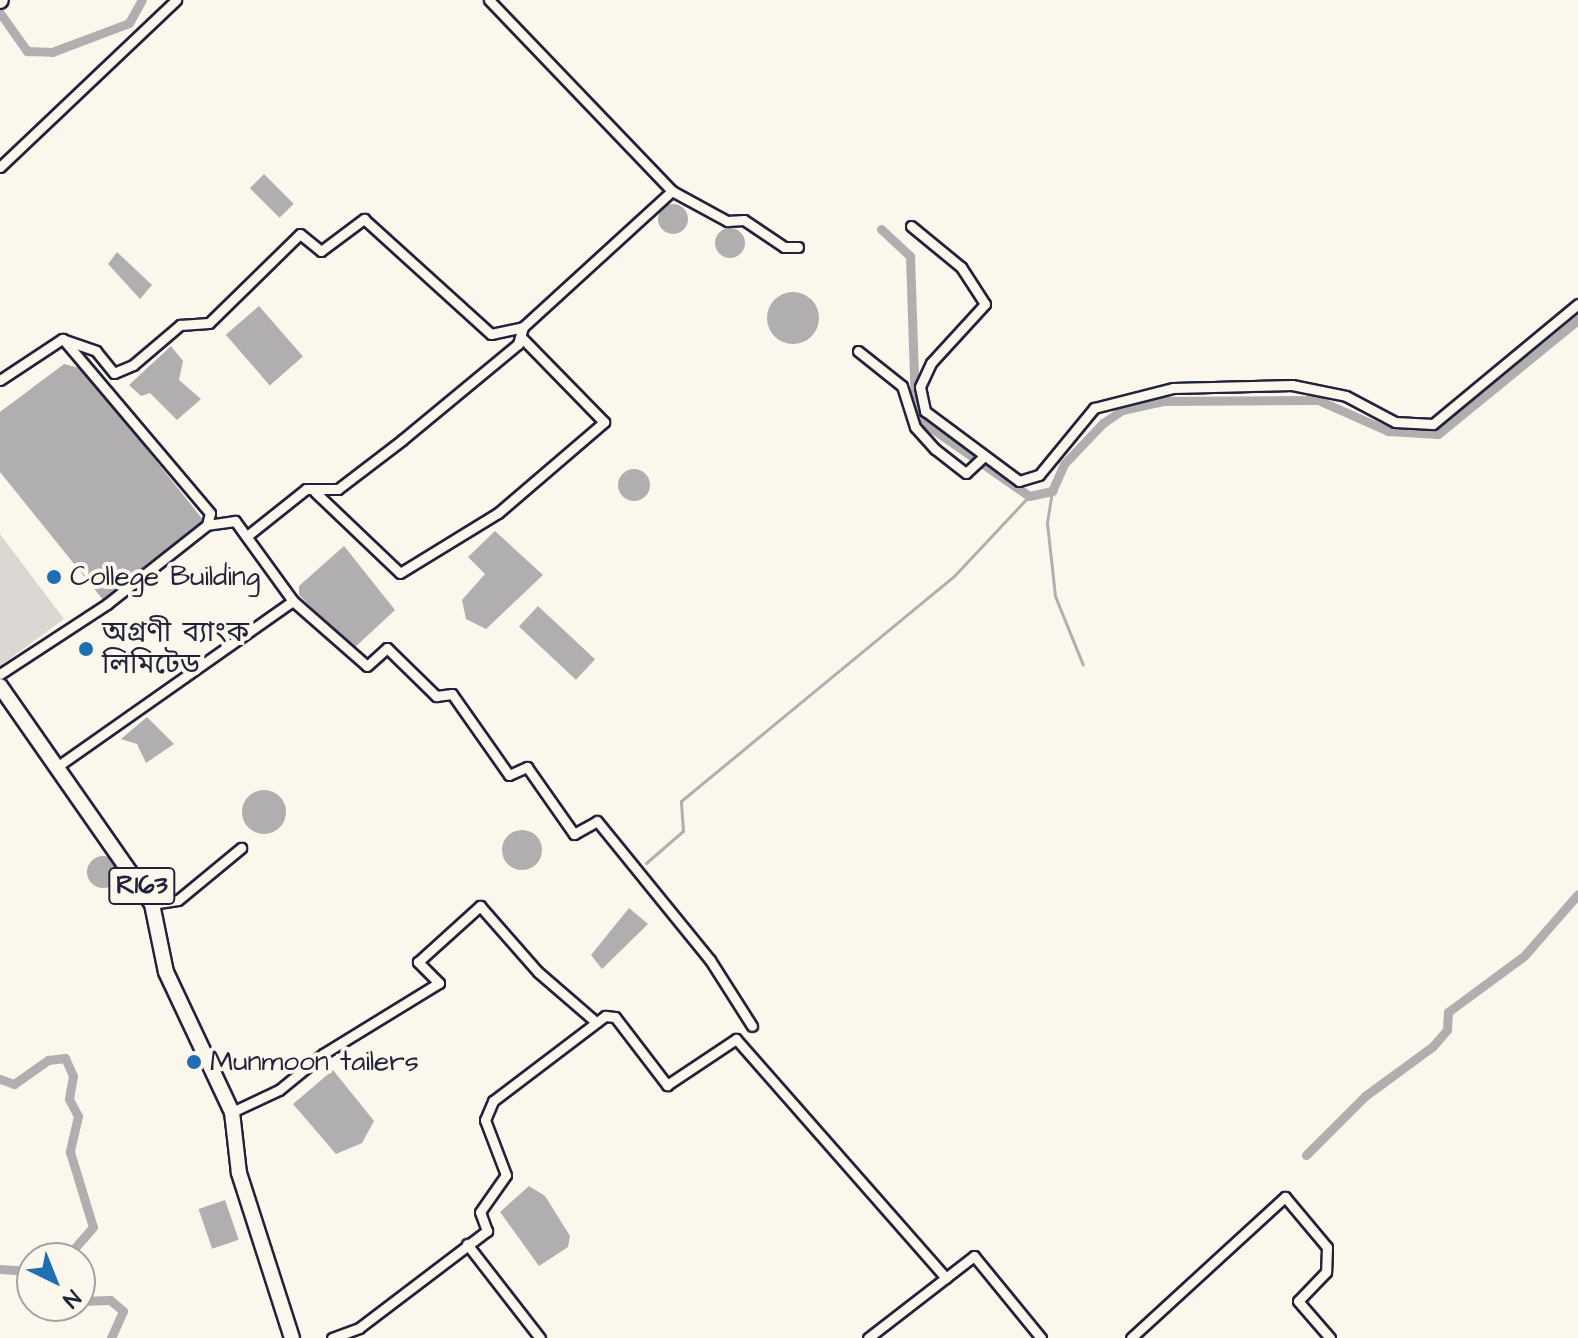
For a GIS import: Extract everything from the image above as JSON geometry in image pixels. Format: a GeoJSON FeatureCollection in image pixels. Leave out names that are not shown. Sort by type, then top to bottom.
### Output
{"type":"FeatureCollection","features":[{"type":"Feature","properties":{"kind":"main road","name":"R163"},"geometry":{"type":"LineString","coordinates":[[0,686],[152,904],[166,972],[232,1112],[239,1173],[292,1338]]}},
{"type":"Feature","properties":{"kind":"street"},"geometry":{"type":"LineString","coordinates":[[0,167],[176,0]]}},
{"type":"Feature","properties":{"kind":"street"},"geometry":{"type":"LineString","coordinates":[[489,0],[672,191],[727,221],[744,220],[784,247],[798,247]]}},
{"type":"Feature","properties":{"kind":"street"},"geometry":{"type":"LineString","coordinates":[[247,536],[312,489],[338,489],[522,332],[672,191]]}},
{"type":"Feature","properties":{"kind":"street"},"geometry":{"type":"LineString","coordinates":[[62,339],[96,351],[114,373],[133,365],[180,325],[209,323],[300,234],[321,251],[364,219],[491,334],[522,332]]}},
{"type":"Feature","properties":{"kind":"street"},"geometry":{"type":"LineString","coordinates":[[911,226],[961,267],[985,304],[950,335],[920,387],[937,425],[982,458],[1030,481],[1094,408],[1208,385],[1317,389],[1395,422],[1433,424],[1578,304]]}},
{"type":"Feature","properties":{"kind":"street"},"geometry":{"type":"LineString","coordinates":[[312,489],[400,573],[498,513],[604,422],[522,332]]}},
{"type":"Feature","properties":{"kind":"street"},"geometry":{"type":"LineString","coordinates":[[0,380],[62,339]]}},
{"type":"Feature","properties":{"kind":"street"},"geometry":{"type":"LineString","coordinates":[[62,339],[203,502],[207,525]]}},
{"type":"Feature","properties":{"kind":"street"},"geometry":{"type":"LineString","coordinates":[[858,351],[902,386],[915,427],[935,449],[971,472],[982,458]]}},
{"type":"Feature","properties":{"kind":"street"},"geometry":{"type":"LineString","coordinates":[[0,674],[107,604],[207,525],[230,517],[293,601],[367,666],[387,648],[436,696],[452,694],[509,775],[527,767],[574,834],[597,821],[710,960],[752,1026]]}},
{"type":"Feature","properties":{"kind":"street"},"geometry":{"type":"LineString","coordinates":[[58,766],[293,601]]}},
{"type":"Feature","properties":{"kind":"street"},"geometry":{"type":"LineString","coordinates":[[152,904],[178,900],[241,848]]}},
{"type":"Feature","properties":{"kind":"street"},"geometry":{"type":"LineString","coordinates":[[232,1112],[279,1090],[323,1054],[439,983],[418,962],[480,906],[538,972],[596,1022]]}},
{"type":"Feature","properties":{"kind":"street"},"geometry":{"type":"LineString","coordinates":[[332,1338],[359,1328],[487,1231],[480,1212],[506,1175],[485,1120],[493,1101],[596,1022],[615,1017],[667,1085],[736,1039],[946,1278]]}},
{"type":"Feature","properties":{"kind":"street"},"geometry":{"type":"LineString","coordinates":[[1131,1338],[1285,1197],[1327,1247],[1326,1272],[1298,1301],[1330,1338]]}},
{"type":"Feature","properties":{"kind":"street"},"geometry":{"type":"LineString","coordinates":[[467,1244],[540,1338]]}},
{"type":"Feature","properties":{"kind":"street"},"geometry":{"type":"LineString","coordinates":[[868,1338],[977,1257],[1041,1338]]}},
{"type":"Feature","properties":{"kind":"shaded area"},"geometry":{"type":"Polygon","coordinates":[[[264,174],[294,204],[280,218],[250,188],[264,174]]]}},
{"type":"Feature","properties":{"kind":"shaded area"},"geometry":{"type":"Polygon","coordinates":[[[673,204],[684,208],[688,219],[684,230],[673,234],[662,230],[658,219],[662,208],[673,204]]]}},
{"type":"Feature","properties":{"kind":"shaded area"},"geometry":{"type":"Polygon","coordinates":[[[730,228],[741,232],[745,243],[741,254],[730,258],[719,254],[715,243],[719,232],[730,228]]]}},
{"type":"Feature","properties":{"kind":"shaded area"},"geometry":{"type":"Polygon","coordinates":[[[117,252],[152,285],[140,299],[108,264],[117,252]]]}},
{"type":"Feature","properties":{"kind":"shaded area"},"geometry":{"type":"Polygon","coordinates":[[[793,292],[811,300],[819,318],[811,336],[793,344],[775,336],[767,318],[775,300],[793,292]]]}},
{"type":"Feature","properties":{"kind":"shaded area"},"geometry":{"type":"Polygon","coordinates":[[[259,306],[303,357],[270,385],[226,335],[259,306]]]}},
{"type":"Feature","properties":{"kind":"shaded area"},"geometry":{"type":"Polygon","coordinates":[[[171,346],[183,361],[179,380],[201,399],[177,420],[150,393],[141,396],[129,385],[171,346]]]}},
{"type":"Feature","properties":{"kind":"shaded area"},"geometry":{"type":"Polygon","coordinates":[[[64,364],[83,369],[204,521],[104,601],[0,472],[0,412],[64,364]]]}},
{"type":"Feature","properties":{"kind":"shaded area"},"geometry":{"type":"Polygon","coordinates":[[[634,469],[645,474],[650,485],[645,496],[634,501],[623,496],[618,485],[623,474],[634,469]]]}},
{"type":"Feature","properties":{"kind":"shaded area"},"geometry":{"type":"Polygon","coordinates":[[[495,531],[543,575],[486,629],[466,619],[462,600],[485,574],[468,557],[495,531]]]}},
{"type":"Feature","properties":{"kind":"shaded area"},"geometry":{"type":"Polygon","coordinates":[[[0,534],[64,619],[0,666],[0,534]]]}},
{"type":"Feature","properties":{"kind":"shaded area"},"geometry":{"type":"Polygon","coordinates":[[[344,546],[395,610],[353,649],[299,595],[299,586],[344,546]]]}},
{"type":"Feature","properties":{"kind":"shaded area"},"geometry":{"type":"Polygon","coordinates":[[[538,606],[595,659],[576,680],[519,626],[538,606]]]}},
{"type":"Feature","properties":{"kind":"shaded area"},"geometry":{"type":"Polygon","coordinates":[[[147,717],[174,744],[146,763],[137,744],[121,739],[147,717]]]}},
{"type":"Feature","properties":{"kind":"shaded area"},"geometry":{"type":"Polygon","coordinates":[[[264,790],[280,796],[286,812],[280,828],[264,834],[248,828],[242,812],[248,796],[264,790]]]}},
{"type":"Feature","properties":{"kind":"shaded area"},"geometry":{"type":"Polygon","coordinates":[[[522,830],[536,836],[542,850],[536,864],[522,870],[508,864],[502,850],[508,836],[522,830]]]}},
{"type":"Feature","properties":{"kind":"shaded area"},"geometry":{"type":"Polygon","coordinates":[[[103,856],[114,861],[119,872],[114,883],[103,888],[92,883],[87,872],[92,861],[103,856]]]}},
{"type":"Feature","properties":{"kind":"shaded area"},"geometry":{"type":"Polygon","coordinates":[[[629,908],[648,924],[602,969],[591,955],[629,908]]]}},
{"type":"Feature","properties":{"kind":"shaded area"},"geometry":{"type":"Polygon","coordinates":[[[333,1070],[374,1121],[362,1143],[336,1154],[293,1104],[333,1070]]]}},
{"type":"Feature","properties":{"kind":"shaded area"},"geometry":{"type":"Polygon","coordinates":[[[529,1186],[545,1196],[570,1236],[568,1247],[539,1266],[500,1212],[529,1186]]]}},
{"type":"Feature","properties":{"kind":"shaded area"},"geometry":{"type":"Polygon","coordinates":[[[225,1200],[239,1240],[212,1249],[199,1209],[225,1200]]]}},
{"type":"Feature","properties":{"kind":"waterway"},"geometry":{"type":"LineString","coordinates":[[0,13],[27,51],[52,52],[129,23],[142,0]]}},
{"type":"Feature","properties":{"kind":"waterway"},"geometry":{"type":"LineString","coordinates":[[881,229],[910,256],[915,403],[924,423],[1029,496],[1052,491],[1064,464],[1103,423],[1122,410],[1163,401],[1318,400],[1388,431],[1438,434],[1578,320]]}},
{"type":"Feature","properties":{"kind":"waterway"},"geometry":{"type":"LineString","coordinates":[[1052,491],[1047,523],[1055,596],[1083,665]]}},
{"type":"Feature","properties":{"kind":"waterway"},"geometry":{"type":"LineString","coordinates":[[646,863],[683,831],[681,801],[954,576],[1029,496]]}},
{"type":"Feature","properties":{"kind":"waterway"},"geometry":{"type":"LineString","coordinates":[[1306,1155],[1365,1096],[1433,1046],[1447,1030],[1448,1012],[1524,956],[1578,894]]}},
{"type":"Feature","properties":{"kind":"waterway"},"geometry":{"type":"LineString","coordinates":[[0,1079],[14,1084],[48,1060],[65,1058],[73,1076],[69,1099],[78,1116],[70,1152],[93,1227],[80,1242]]}},
{"type":"Feature","properties":{"kind":"waterway"},"geometry":{"type":"LineString","coordinates":[[0,1269],[16,1270]]}},
{"type":"Feature","properties":{"kind":"waterway"},"geometry":{"type":"LineString","coordinates":[[96,1300],[110,1300],[123,1311],[111,1338]]}},
{"type":"Feature","properties":{"kind":"place","name":"College Building"},"geometry":{"type":"Point","coordinates":[54,577]}},
{"type":"Feature","properties":{"kind":"place","name":"অগ্রণী ব্যাংক লিমিটেড"},"geometry":{"type":"Point","coordinates":[86,649]}},
{"type":"Feature","properties":{"kind":"place","name":"Munmoon tailers"},"geometry":{"type":"Point","coordinates":[194,1062]}}]}
